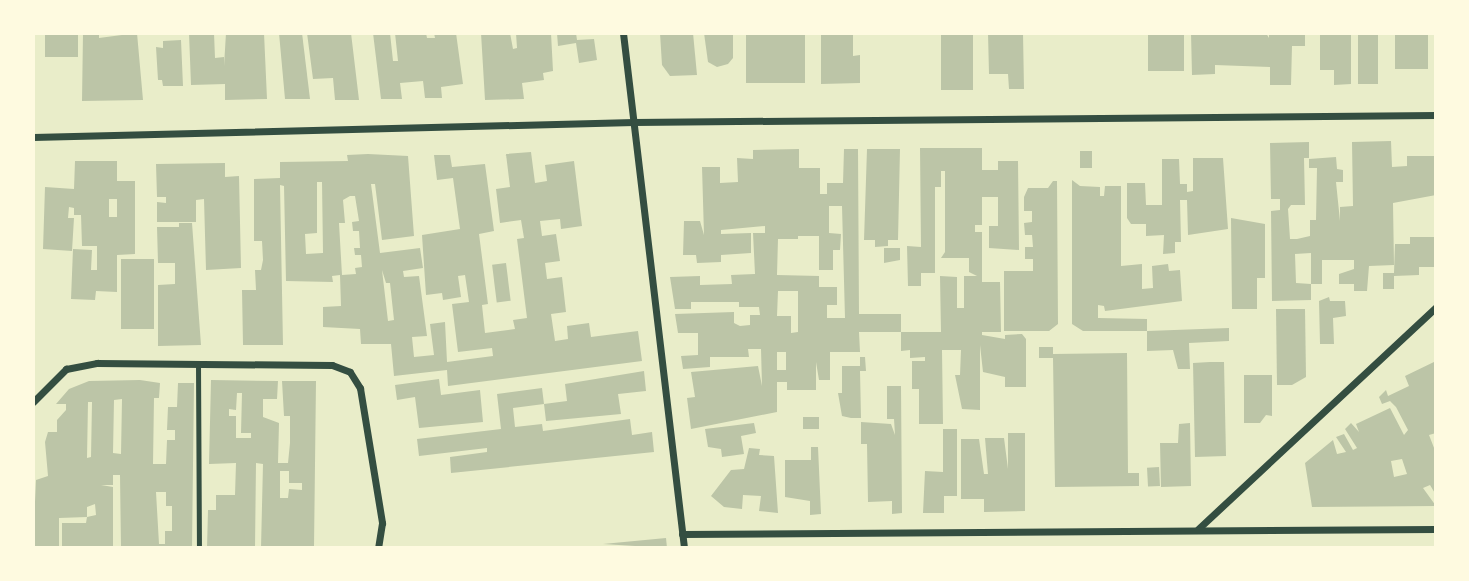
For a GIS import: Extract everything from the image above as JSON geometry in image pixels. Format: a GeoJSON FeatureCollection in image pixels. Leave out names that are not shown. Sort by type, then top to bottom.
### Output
{"type":"FeatureCollection","features":[{"type":"Feature","properties":{"kind":"street"},"geometry":{"type":"LineString","coordinates":[[623,33],[684,548]]}},
{"type":"Feature","properties":{"kind":"street"},"geometry":{"type":"LineString","coordinates":[[33,137],[634,122],[1436,116]]}},
{"type":"Feature","properties":{"kind":"street"},"geometry":{"type":"LineString","coordinates":[[1198,529],[1436,307]]}},
{"type":"Feature","properties":{"kind":"street"},"geometry":{"type":"LineString","coordinates":[[33,402],[66,369],[97,363],[321,364],[350,372],[360,388],[372,456],[382,523],[378,548]]}},
{"type":"Feature","properties":{"kind":"street"},"geometry":{"type":"LineString","coordinates":[[682,534],[1436,529]]}},
{"type":"Feature","properties":{"kind":"lane"},"geometry":{"type":"LineString","coordinates":[[198,364],[199,548]]}},
{"type":"Feature","properties":{"kind":"building"},"geometry":{"type":"Polygon","coordinates":[[[45,33],[78,33],[78,57],[45,57],[45,33]]]}},
{"type":"Feature","properties":{"kind":"building"},"geometry":{"type":"Polygon","coordinates":[[[83,33],[99,33],[99,38],[137,33],[143,100],[82,101],[83,33]]]}},
{"type":"Feature","properties":{"kind":"building"},"geometry":{"type":"Polygon","coordinates":[[[189,33],[214,33],[215,58],[224,57],[224,66],[226,33],[264,33],[267,99],[225,100],[225,84],[191,85],[189,33]]]}},
{"type":"Feature","properties":{"kind":"building"},"geometry":{"type":"Polygon","coordinates":[[[279,33],[302,33],[310,99],[285,99],[279,33]]]}},
{"type":"Feature","properties":{"kind":"building"},"geometry":{"type":"Polygon","coordinates":[[[307,33],[351,33],[359,100],[335,100],[333,78],[313,79],[307,33]]]}},
{"type":"Feature","properties":{"kind":"building"},"geometry":{"type":"Polygon","coordinates":[[[373,33],[390,33],[393,61],[398,61],[395,33],[426,33],[427,38],[435,38],[434,33],[456,33],[463,84],[441,87],[442,98],[425,98],[423,81],[400,83],[402,99],[381,99],[373,33]]]}},
{"type":"Feature","properties":{"kind":"building"},"geometry":{"type":"Polygon","coordinates":[[[481,33],[510,33],[513,49],[517,48],[516,33],[551,33],[553,71],[543,73],[544,80],[522,83],[524,99],[485,100],[481,33]]]}},
{"type":"Feature","properties":{"kind":"building"},"geometry":{"type":"Polygon","coordinates":[[[557,33],[576,33],[577,40],[594,39],[597,60],[579,63],[576,43],[558,46],[557,33]]]}},
{"type":"Feature","properties":{"kind":"building"},"geometry":{"type":"Polygon","coordinates":[[[660,33],[693,33],[697,75],[670,76],[662,65],[660,33]]]}},
{"type":"Feature","properties":{"kind":"building"},"geometry":{"type":"Polygon","coordinates":[[[704,33],[733,33],[733,58],[728,64],[717,67],[708,62],[704,33]]]}},
{"type":"Feature","properties":{"kind":"building"},"geometry":{"type":"Polygon","coordinates":[[[746,33],[805,33],[805,83],[746,83],[746,33]]]}},
{"type":"Feature","properties":{"kind":"building"},"geometry":{"type":"Polygon","coordinates":[[[821,33],[853,33],[853,56],[860,55],[860,83],[821,84],[821,33]]]}},
{"type":"Feature","properties":{"kind":"building"},"geometry":{"type":"Polygon","coordinates":[[[941,33],[973,33],[973,90],[941,90],[941,33]]]}},
{"type":"Feature","properties":{"kind":"building"},"geometry":{"type":"Polygon","coordinates":[[[988,33],[1023,33],[1024,89],[1009,89],[1008,74],[989,74],[988,33]]]}},
{"type":"Feature","properties":{"kind":"building"},"geometry":{"type":"Polygon","coordinates":[[[1148,33],[1184,33],[1184,71],[1148,71],[1148,33]]]}},
{"type":"Feature","properties":{"kind":"building"},"geometry":{"type":"Polygon","coordinates":[[[1191,33],[1266,33],[1269,38],[1269,33],[1305,33],[1305,46],[1292,46],[1291,85],[1270,85],[1270,67],[1215,65],[1215,74],[1192,75],[1191,33]]]}},
{"type":"Feature","properties":{"kind":"building"},"geometry":{"type":"Polygon","coordinates":[[[1320,33],[1351,33],[1351,84],[1334,85],[1334,70],[1320,70],[1320,33]]]}},
{"type":"Feature","properties":{"kind":"building"},"geometry":{"type":"Polygon","coordinates":[[[1358,33],[1378,33],[1378,84],[1358,84],[1358,33]]]}},
{"type":"Feature","properties":{"kind":"building"},"geometry":{"type":"Polygon","coordinates":[[[1395,33],[1428,33],[1428,69],[1395,69],[1395,33]]]}},
{"type":"Feature","properties":{"kind":"building"},"geometry":{"type":"Polygon","coordinates":[[[181,40],[183,86],[163,86],[162,80],[158,80],[156,47],[163,48],[163,41],[181,40]]]}},
{"type":"Feature","properties":{"kind":"building"},"geometry":{"type":"Polygon","coordinates":[[[1391,141],[1392,167],[1407,166],[1407,156],[1436,156],[1436,195],[1393,203],[1394,265],[1369,266],[1367,291],[1354,291],[1354,284],[1339,284],[1339,274],[1354,269],[1354,260],[1322,260],[1322,284],[1311,284],[1311,300],[1272,301],[1271,211],[1280,210],[1280,199],[1271,199],[1270,143],[1309,142],[1309,158],[1304,158],[1305,205],[1291,205],[1288,209],[1290,239],[1310,236],[1310,220],[1316,220],[1317,168],[1309,168],[1309,159],[1336,157],[1337,169],[1343,170],[1343,182],[1336,182],[1340,221],[1340,207],[1353,206],[1352,142],[1391,141]],[[1311,253],[1295,254],[1296,283],[1311,284],[1311,253]]]}},
{"type":"Feature","properties":{"kind":"building"},"geometry":{"type":"Polygon","coordinates":[[[920,148],[982,148],[982,170],[998,170],[998,161],[1018,161],[1019,250],[989,248],[989,226],[998,226],[998,197],[982,197],[982,225],[975,225],[975,232],[982,232],[982,282],[1000,282],[1001,332],[982,332],[982,335],[1005,339],[1005,335],[1022,334],[1026,339],[1026,387],[1005,387],[1005,377],[983,372],[980,345],[980,410],[962,409],[955,375],[960,375],[961,350],[942,350],[943,424],[919,424],[919,389],[912,389],[912,361],[925,361],[925,357],[910,358],[910,350],[901,351],[901,332],[941,332],[940,276],[957,277],[957,308],[964,308],[964,276],[977,276],[969,272],[969,258],[941,258],[945,252],[945,171],[941,171],[941,187],[935,187],[935,273],[921,273],[921,286],[908,286],[907,246],[921,247],[920,148]]]}},
{"type":"Feature","properties":{"kind":"building"},"geometry":{"type":"Polygon","coordinates":[[[799,149],[799,168],[820,168],[820,194],[827,194],[827,183],[843,183],[844,149],[858,149],[859,314],[901,314],[901,332],[859,332],[860,352],[830,352],[830,380],[819,380],[816,362],[816,390],[787,390],[787,382],[777,382],[777,412],[691,429],[687,398],[695,397],[691,372],[758,366],[762,386],[761,349],[748,349],[749,357],[710,357],[710,367],[683,369],[681,356],[698,355],[698,333],[678,333],[675,314],[734,312],[734,323],[740,326],[750,325],[750,315],[760,315],[759,307],[739,307],[739,302],[691,302],[691,309],[675,309],[670,277],[700,276],[700,285],[732,284],[731,275],[755,274],[753,233],[765,233],[765,226],[721,230],[721,234],[751,233],[751,253],[721,255],[721,262],[697,263],[696,255],[683,255],[684,221],[700,221],[704,235],[702,167],[720,167],[720,183],[738,182],[737,158],[753,159],[753,150],[799,149]],[[829,206],[829,233],[841,234],[840,250],[833,250],[833,270],[819,270],[819,236],[798,236],[798,239],[778,239],[777,275],[819,276],[819,287],[837,287],[837,305],[827,305],[827,318],[845,318],[842,206],[829,206]],[[778,291],[777,316],[791,316],[791,333],[798,332],[798,291],[778,291]],[[777,352],[777,370],[786,370],[786,352],[777,352]]]}},
{"type":"Feature","properties":{"kind":"building"},"geometry":{"type":"Polygon","coordinates":[[[867,149],[900,149],[898,240],[888,240],[888,246],[875,247],[875,240],[864,240],[867,149]]]}},
{"type":"Feature","properties":{"kind":"building"},"geometry":{"type":"Polygon","coordinates":[[[1080,151],[1092,151],[1092,168],[1080,168],[1080,151]]]}},
{"type":"Feature","properties":{"kind":"building"},"geometry":{"type":"Polygon","coordinates":[[[531,152],[535,183],[547,181],[545,165],[574,161],[582,226],[561,229],[560,219],[540,221],[542,236],[556,234],[560,261],[545,263],[547,279],[562,277],[566,312],[551,314],[555,341],[568,339],[567,326],[589,323],[591,337],[638,331],[642,361],[448,386],[447,370],[394,376],[391,344],[361,344],[360,329],[323,327],[323,307],[341,306],[340,275],[332,276],[333,282],[286,281],[284,186],[280,185],[283,345],[243,345],[242,290],[256,290],[255,270],[261,270],[263,260],[262,241],[254,241],[254,179],[280,178],[280,162],[348,161],[347,155],[368,154],[408,156],[414,236],[382,240],[375,184],[371,184],[380,253],[420,248],[423,268],[403,271],[404,277],[419,276],[427,336],[412,337],[414,357],[434,355],[430,324],[445,322],[447,362],[493,356],[492,348],[458,352],[452,304],[469,302],[465,275],[458,276],[461,297],[443,300],[442,293],[426,295],[422,235],[460,229],[453,178],[437,180],[434,155],[450,155],[452,167],[485,164],[494,231],[479,234],[488,304],[482,305],[485,333],[515,329],[513,320],[527,318],[517,239],[524,238],[521,220],[500,223],[496,189],[510,187],[506,154],[531,152]],[[317,182],[317,233],[305,234],[306,254],[323,253],[322,182],[317,182]],[[355,196],[343,200],[345,223],[339,223],[342,275],[356,274],[355,268],[362,267],[361,255],[355,255],[354,248],[360,248],[359,231],[353,231],[352,222],[359,221],[355,196]],[[382,270],[388,321],[394,320],[390,283],[386,283],[382,270]]]}},
{"type":"Feature","properties":{"kind":"building"},"geometry":{"type":"Polygon","coordinates":[[[1193,158],[1223,158],[1228,229],[1188,235],[1187,200],[1180,200],[1181,242],[1175,242],[1175,253],[1163,254],[1164,235],[1146,236],[1146,224],[1131,224],[1127,218],[1127,183],[1145,183],[1146,205],[1162,205],[1162,159],[1179,159],[1180,184],[1187,184],[1187,192],[1193,191],[1193,158]]]}},
{"type":"Feature","properties":{"kind":"building"},"geometry":{"type":"Polygon","coordinates":[[[75,161],[117,161],[117,181],[135,181],[135,254],[117,255],[117,292],[96,291],[95,300],[71,299],[73,249],[92,250],[91,270],[97,270],[97,246],[82,246],[81,215],[74,215],[74,208],[69,207],[68,218],[74,218],[72,251],[43,249],[45,187],[74,189],[75,161]],[[109,199],[109,217],[117,217],[117,199],[109,199]]]}},
{"type":"Feature","properties":{"kind":"building"},"geometry":{"type":"Polygon","coordinates":[[[225,163],[225,177],[239,176],[241,268],[206,270],[204,199],[196,200],[196,222],[157,222],[157,202],[166,203],[166,197],[157,197],[156,164],[225,163]]]}},
{"type":"Feature","properties":{"kind":"building"},"geometry":{"type":"Polygon","coordinates":[[[1072,180],[1080,186],[1100,187],[1100,196],[1104,196],[1105,186],[1121,186],[1121,266],[1142,264],[1142,289],[1153,288],[1152,266],[1168,264],[1169,271],[1180,270],[1182,301],[1105,311],[1104,306],[1098,305],[1098,318],[1147,319],[1147,331],[1083,331],[1072,324],[1072,180]]]}},
{"type":"Feature","properties":{"kind":"building"},"geometry":{"type":"Polygon","coordinates":[[[1053,181],[1057,181],[1058,324],[1049,331],[1004,331],[1004,271],[1033,271],[1033,259],[1025,259],[1025,247],[1033,247],[1032,235],[1025,235],[1024,223],[1032,222],[1032,211],[1024,211],[1024,197],[1028,188],[1048,188],[1053,181]]]}},
{"type":"Feature","properties":{"kind":"building"},"geometry":{"type":"Polygon","coordinates":[[[1231,218],[1265,224],[1265,278],[1257,278],[1257,309],[1232,309],[1231,218]]]}},
{"type":"Feature","properties":{"kind":"building"},"geometry":{"type":"Polygon","coordinates":[[[179,223],[192,223],[201,345],[158,346],[158,285],[175,284],[175,263],[158,263],[157,227],[179,227],[179,223]]]}},
{"type":"Feature","properties":{"kind":"building"},"geometry":{"type":"Polygon","coordinates":[[[1410,237],[1436,237],[1436,267],[1419,267],[1419,275],[1394,276],[1394,289],[1383,289],[1383,273],[1394,273],[1395,244],[1410,244],[1410,237]]]}},
{"type":"Feature","properties":{"kind":"building"},"geometry":{"type":"Polygon","coordinates":[[[884,248],[900,248],[900,260],[884,263],[884,248]]]}},
{"type":"Feature","properties":{"kind":"building"},"geometry":{"type":"Polygon","coordinates":[[[121,259],[154,259],[154,329],[121,329],[121,259]]]}},
{"type":"Feature","properties":{"kind":"building"},"geometry":{"type":"Polygon","coordinates":[[[506,263],[511,301],[497,302],[492,265],[506,263]]]}},
{"type":"Feature","properties":{"kind":"building"},"geometry":{"type":"Polygon","coordinates":[[[1329,297],[1330,301],[1345,301],[1346,316],[1333,318],[1334,344],[1320,344],[1319,301],[1329,297]]]}},
{"type":"Feature","properties":{"kind":"building"},"geometry":{"type":"Polygon","coordinates":[[[1276,309],[1305,309],[1306,377],[1292,385],[1277,385],[1276,309]]]}},
{"type":"Feature","properties":{"kind":"building"},"geometry":{"type":"Polygon","coordinates":[[[1229,328],[1229,341],[1189,343],[1190,369],[1178,369],[1173,350],[1147,351],[1147,331],[1229,328]]]}},
{"type":"Feature","properties":{"kind":"building"},"geometry":{"type":"Polygon","coordinates":[[[1039,347],[1053,347],[1053,354],[1127,353],[1128,473],[1139,473],[1139,486],[1055,487],[1053,358],[1039,358],[1039,347]]]}},
{"type":"Feature","properties":{"kind":"building"},"geometry":{"type":"Polygon","coordinates":[[[860,357],[865,357],[866,371],[860,371],[861,418],[842,416],[838,393],[842,393],[842,366],[860,366],[860,357]]]}},
{"type":"Feature","properties":{"kind":"building"},"geometry":{"type":"Polygon","coordinates":[[[1436,361],[1436,433],[1429,435],[1436,453],[1436,495],[1430,485],[1423,488],[1436,506],[1312,507],[1305,463],[1333,440],[1337,454],[1346,452],[1336,437],[1344,434],[1353,450],[1357,448],[1345,429],[1351,423],[1359,432],[1356,424],[1390,408],[1404,435],[1408,430],[1396,407],[1390,401],[1382,404],[1379,397],[1386,390],[1388,396],[1409,386],[1405,376],[1436,361]],[[1402,459],[1391,461],[1394,477],[1407,474],[1402,459]]]}},
{"type":"Feature","properties":{"kind":"building"},"geometry":{"type":"Polygon","coordinates":[[[1224,362],[1226,456],[1195,457],[1193,363],[1224,362]]]}},
{"type":"Feature","properties":{"kind":"building"},"geometry":{"type":"Polygon","coordinates":[[[644,371],[646,391],[618,394],[621,414],[546,421],[544,404],[567,401],[565,384],[644,371]]]}},
{"type":"Feature","properties":{"kind":"building"},"geometry":{"type":"Polygon","coordinates":[[[1244,375],[1272,375],[1272,416],[1266,415],[1260,423],[1244,423],[1244,375]]]}},
{"type":"Feature","properties":{"kind":"building"},"geometry":{"type":"Polygon","coordinates":[[[439,379],[441,395],[480,390],[483,422],[419,428],[415,397],[397,400],[395,385],[439,379]]]}},
{"type":"Feature","properties":{"kind":"building"},"geometry":{"type":"Polygon","coordinates":[[[140,380],[160,383],[159,398],[154,398],[153,464],[166,464],[167,440],[175,440],[175,430],[167,430],[168,407],[177,407],[178,383],[194,383],[192,548],[121,548],[120,475],[113,475],[113,485],[101,485],[113,487],[113,548],[62,548],[62,523],[86,523],[87,517],[59,518],[59,548],[33,546],[36,480],[48,476],[45,442],[48,432],[57,432],[57,420],[66,410],[66,404],[56,404],[69,389],[89,381],[140,380]],[[122,399],[114,400],[113,453],[121,454],[122,399]],[[88,402],[87,458],[91,457],[92,402],[88,402]],[[156,492],[159,544],[165,544],[165,531],[172,531],[172,506],[166,506],[166,492],[156,492]],[[95,504],[87,507],[87,517],[96,515],[95,504]]]}},
{"type":"Feature","properties":{"kind":"building"},"geometry":{"type":"Polygon","coordinates":[[[211,380],[278,381],[277,399],[263,399],[263,417],[279,423],[278,463],[288,463],[290,443],[290,416],[284,416],[282,381],[316,381],[314,548],[261,548],[263,464],[256,463],[255,548],[207,548],[208,510],[216,510],[216,495],[235,495],[236,463],[209,464],[211,380]],[[237,393],[236,410],[229,409],[229,416],[236,416],[236,438],[251,438],[251,433],[241,433],[242,393],[237,393]],[[280,471],[280,498],[288,498],[289,489],[302,490],[302,483],[289,483],[289,471],[280,471]]]}},
{"type":"Feature","properties":{"kind":"building"},"geometry":{"type":"Polygon","coordinates":[[[887,386],[901,386],[902,513],[892,514],[892,501],[868,502],[867,444],[861,444],[861,422],[891,424],[895,435],[894,419],[887,419],[887,386]]]}},
{"type":"Feature","properties":{"kind":"building"},"geometry":{"type":"Polygon","coordinates":[[[542,388],[544,404],[513,408],[515,427],[542,424],[543,431],[630,419],[632,435],[652,432],[654,452],[451,473],[450,457],[487,452],[487,448],[419,456],[417,439],[501,429],[497,394],[542,388]]]}},
{"type":"Feature","properties":{"kind":"building"},"geometry":{"type":"Polygon","coordinates":[[[803,417],[819,417],[819,429],[803,429],[803,417]]]}},
{"type":"Feature","properties":{"kind":"building"},"geometry":{"type":"Polygon","coordinates":[[[754,423],[756,433],[741,436],[744,454],[722,457],[721,449],[708,447],[705,429],[754,423]]]}},
{"type":"Feature","properties":{"kind":"building"},"geometry":{"type":"Polygon","coordinates":[[[1190,423],[1191,486],[1161,487],[1160,443],[1178,443],[1179,424],[1190,423]]]}},
{"type":"Feature","properties":{"kind":"building"},"geometry":{"type":"Polygon","coordinates":[[[943,429],[957,429],[957,496],[944,496],[944,513],[923,513],[925,471],[943,472],[943,429]]]}},
{"type":"Feature","properties":{"kind":"building"},"geometry":{"type":"Polygon","coordinates":[[[1008,433],[1025,433],[1025,511],[984,512],[984,499],[961,499],[961,439],[979,439],[984,474],[988,474],[985,438],[1004,438],[1008,469],[1008,433]]]}},
{"type":"Feature","properties":{"kind":"building"},"geometry":{"type":"Polygon","coordinates":[[[811,447],[818,447],[821,514],[810,515],[810,501],[785,497],[785,460],[811,460],[811,447]]]}},
{"type":"Feature","properties":{"kind":"building"},"geometry":{"type":"Polygon","coordinates":[[[749,448],[760,449],[759,455],[774,456],[778,513],[759,511],[761,496],[743,495],[742,509],[724,507],[711,496],[731,470],[744,469],[749,448]]]}},
{"type":"Feature","properties":{"kind":"building"},"geometry":{"type":"Polygon","coordinates":[[[1159,467],[1160,486],[1148,487],[1147,468],[1159,467]]]}},
{"type":"Feature","properties":{"kind":"building"},"geometry":{"type":"Polygon","coordinates":[[[666,538],[667,548],[603,544],[666,538]]]}}]}
